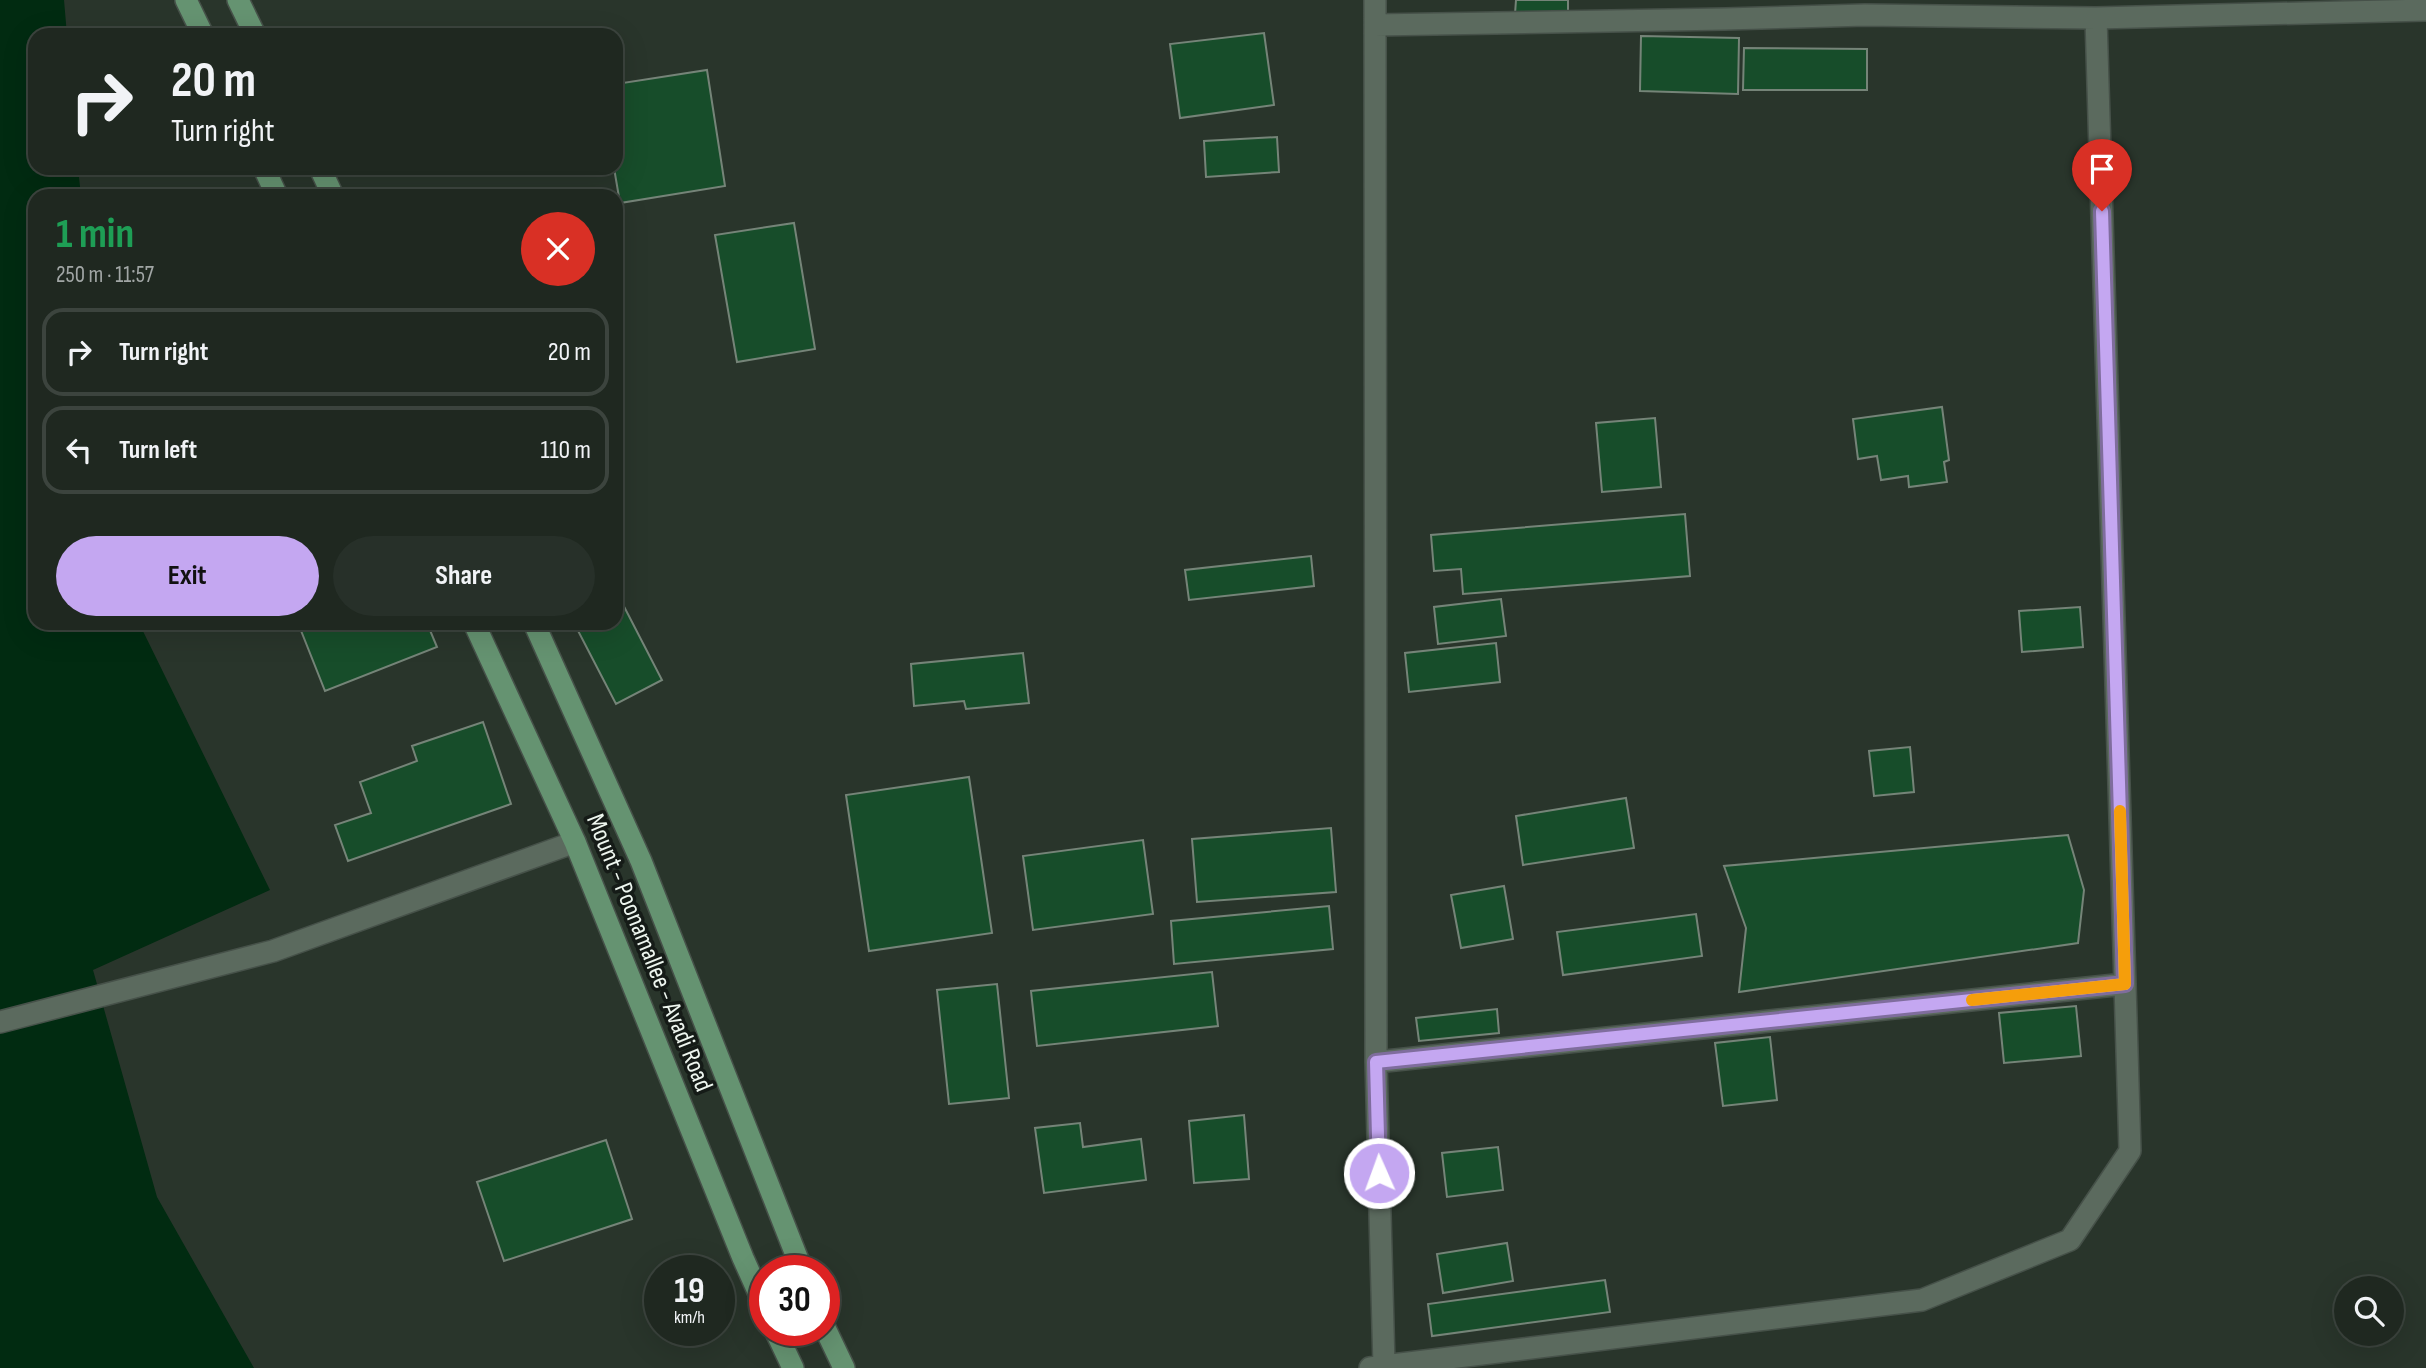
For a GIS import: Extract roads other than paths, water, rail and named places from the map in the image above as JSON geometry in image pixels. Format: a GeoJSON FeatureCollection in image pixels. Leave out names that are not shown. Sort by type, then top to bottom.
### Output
{"type":"FeatureCollection","features":[{"type":"Feature","properties":{"kind":"main road"},"geometry":{"type":"LineString","coordinates":[[186,0],[200,28]]}},
{"type":"Feature","properties":{"kind":"main road"},"geometry":{"type":"LineString","coordinates":[[238,0],[252,28]]}},
{"type":"Feature","properties":{"kind":"main road","name":"Mount - Poonamallee - Avadi Road"},"geometry":{"type":"LineString","coordinates":[[477,630],[575,842],[749,1271]]}},
{"type":"Feature","properties":{"kind":"main road","name":"Mount - Poonamallee - Avadi Road"},"geometry":{"type":"LineString","coordinates":[[537,630],[641,861],[796,1255]]}},
{"type":"Feature","properties":{"kind":"main road"},"geometry":{"type":"LineString","coordinates":[[783,1346],[793,1368]]}},
{"type":"Feature","properties":{"kind":"main road"},"geometry":{"type":"LineString","coordinates":[[834,1346],[844,1368]]}},
{"type":"Feature","properties":{"kind":"street"},"geometry":{"type":"LineString","coordinates":[[1375,0],[1377,1367],[1922,1300],[2070,1240],[2130,1151],[2096,18]]}},
{"type":"Feature","properties":{"kind":"street"},"geometry":{"type":"LineString","coordinates":[[1375,24],[1725,19],[1864,7],[2096,18],[2426,10]]}},
{"type":"Feature","properties":{"kind":"street"},"geometry":{"type":"LineString","coordinates":[[0,1022],[273,951],[575,842]]}},
{"type":"Feature","properties":{"kind":"street"},"geometry":{"type":"LineString","coordinates":[[1376,1062],[2125,984]]}}]}
